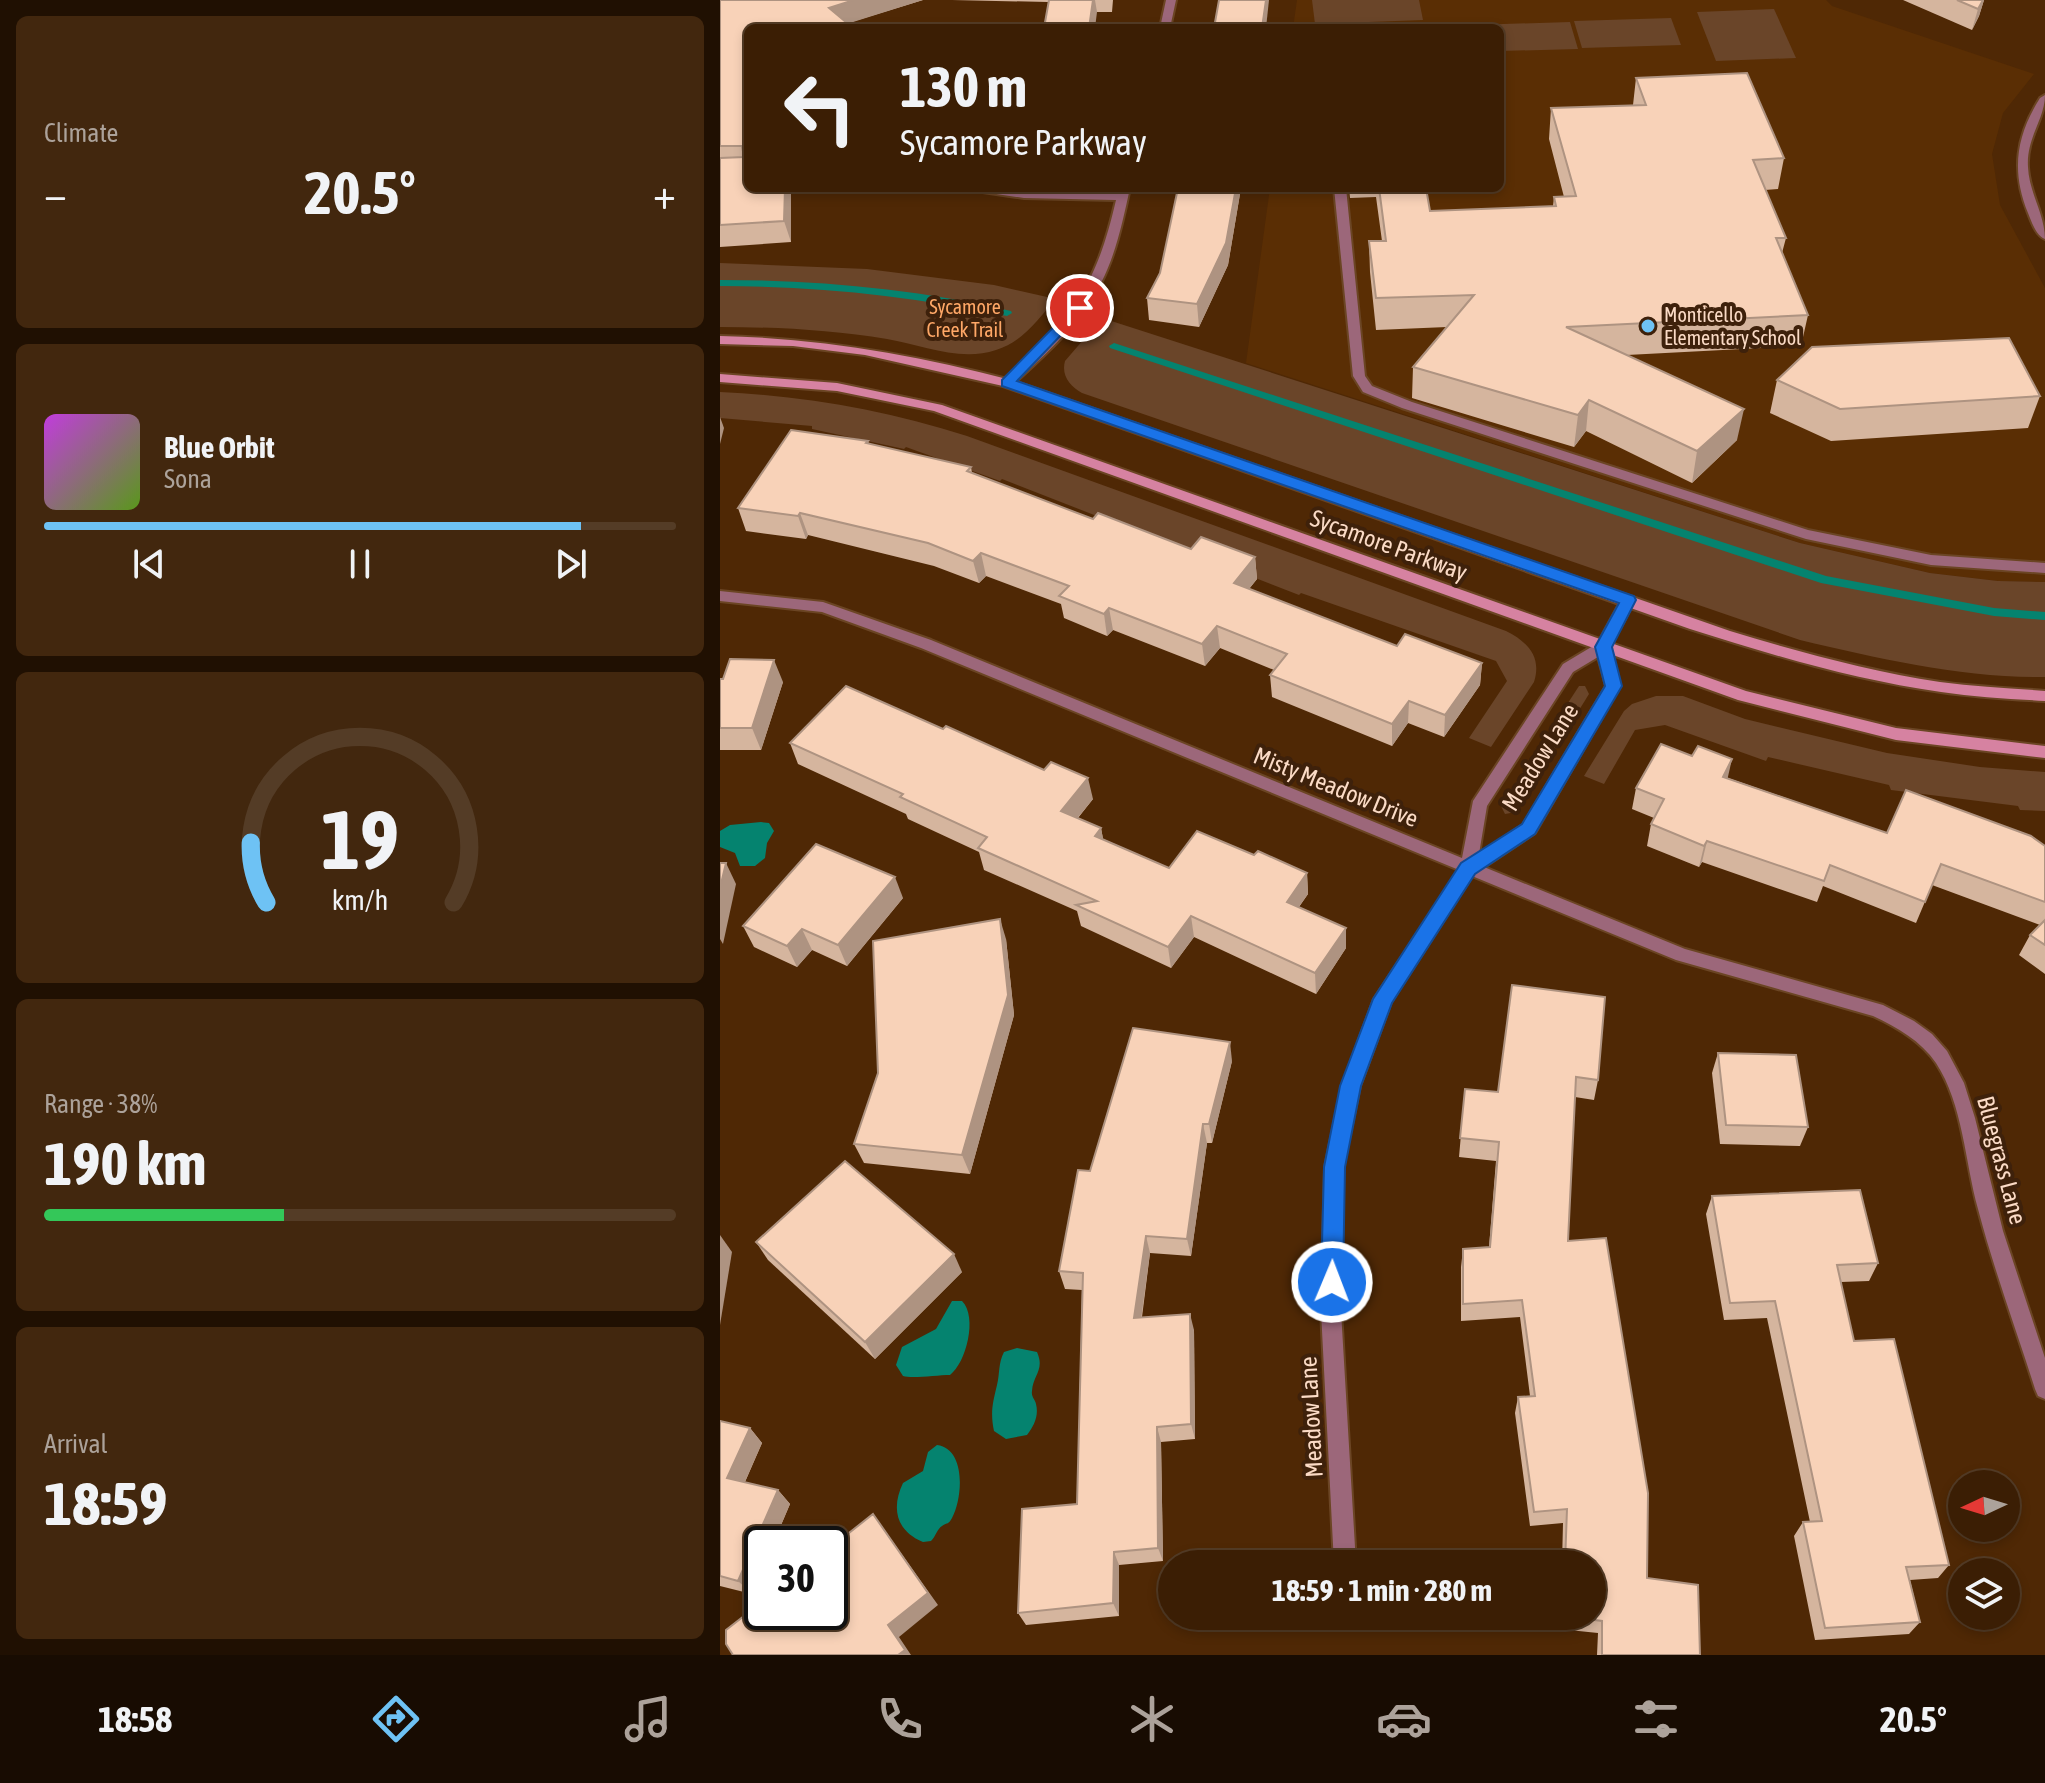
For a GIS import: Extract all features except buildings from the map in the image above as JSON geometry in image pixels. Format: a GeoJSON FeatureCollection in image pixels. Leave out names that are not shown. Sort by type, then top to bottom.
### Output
{"type":"FeatureCollection","features":[{"type":"Feature","properties":{"kind":"main road","name":"Sycamore Parkway"},"geometry":{"type":"LineString","coordinates":[[720,340],[811,344],[941,365],[1007,383],[1784,653],[1861,673],[1941,687],[2045,696]]}},
{"type":"Feature","properties":{"kind":"main road","name":"Sycamore Parkway"},"geometry":{"type":"LineString","coordinates":[[720,378],[837,387],[937,408],[1743,696],[1896,734],[2045,752]]}},
{"type":"Feature","properties":{"kind":"street"},"geometry":{"type":"LineString","coordinates":[[1166,24],[1171,0]]}},
{"type":"Feature","properties":{"kind":"street"},"geometry":{"type":"LineString","coordinates":[[2045,98],[2030,119],[2022,144],[2021,171],[2028,200],[2045,236]]}},
{"type":"Feature","properties":{"kind":"street"},"geometry":{"type":"LineString","coordinates":[[1003,192],[1024,195],[1123,193],[1106,260],[1094,286],[1080,308],[1007,383]]}},
{"type":"Feature","properties":{"kind":"street"},"geometry":{"type":"LineString","coordinates":[[1340,192],[1359,376],[1367,389],[1407,405],[1806,534],[1931,560],[1995,567],[2045,568]]}},
{"type":"Feature","properties":{"kind":"street","name":"Misty Meadow Drive"},"geometry":{"type":"LineString","coordinates":[[720,596],[823,607],[926,644],[1682,955],[1877,1010],[1903,1022],[1928,1042]]}},
{"type":"Feature","properties":{"kind":"street"},"geometry":{"type":"LineString","coordinates":[[1603,647],[1628,600]]}},
{"type":"Feature","properties":{"kind":"street","name":"Meadow Lane"},"geometry":{"type":"LineString","coordinates":[[1344,1550],[1331,1311],[1334,1167],[1351,1086],[1383,999],[1468,869],[1479,805],[1568,668],[1603,647],[1613,686],[1529,829],[1468,869]]}},
{"type":"Feature","properties":{"kind":"street","name":"Bluegrass Lane"},"geometry":{"type":"LineString","coordinates":[[1928,1042],[1947,1065],[1970,1129],[1987,1208],[2045,1389]]}},
{"type":"Feature","properties":{"kind":"shaded area","name":"Monticello Elementary School"},"geometry":{"type":"Polygon","coordinates":[[[1297,0],[1826,0],[1832,6],[2034,74],[2003,113],[1992,154],[2000,205],[2045,288],[2045,582],[1998,581],[1930,573],[1800,543],[1246,363],[1269,192],[1504,192],[1504,24],[1294,24],[1297,0]]]}},
{"type":"Feature","properties":{"kind":"green space"},"geometry":{"type":"Polygon","coordinates":[[[1312,0],[1419,0],[1423,20],[1315,24],[1312,0]]]}},
{"type":"Feature","properties":{"kind":"green space"},"geometry":{"type":"Polygon","coordinates":[[[1774,9],[1796,58],[1716,61],[1697,12],[1774,9]]]}},
{"type":"Feature","properties":{"kind":"green space"},"geometry":{"type":"Polygon","coordinates":[[[1671,18],[1681,45],[1582,48],[1574,21],[1671,18]]]}},
{"type":"Feature","properties":{"kind":"green space"},"geometry":{"type":"Polygon","coordinates":[[[1570,22],[1578,49],[1504,51],[1504,24],[1570,22]]]}},
{"type":"Feature","properties":{"kind":"green space","name":"Sycamore Creek Trail"},"geometry":{"type":"Polygon","coordinates":[[[720,263],[867,269],[994,285],[1056,299],[1029,329],[1006,346],[982,353],[955,353],[846,333],[720,327],[720,263]]]}},
{"type":"Feature","properties":{"kind":"green space"},"geometry":{"type":"Polygon","coordinates":[[[1102,318],[1800,543],[1930,573],[1998,581],[2045,582],[2045,677],[1953,671],[1800,640],[1082,393],[1068,380],[1064,371],[1065,361],[1102,318]]]}},
{"type":"Feature","properties":{"kind":"green space"},"geometry":{"type":"Polygon","coordinates":[[[720,392],[845,406],[967,436],[1506,631],[1531,651],[1536,665],[1534,682],[1491,747],[1469,738],[1507,681],[1496,661],[1301,593],[1299,595],[1002,479],[1000,481],[906,447],[812,429],[812,426],[720,418],[720,392]]]}},
{"type":"Feature","properties":{"kind":"green space"},"geometry":{"type":"Polygon","coordinates":[[[1579,686],[1585,686],[1589,694],[1516,812],[1505,814],[1501,806],[1579,686]]]}},
{"type":"Feature","properties":{"kind":"green space"},"geometry":{"type":"Polygon","coordinates":[[[1656,696],[1683,696],[1745,719],[1887,753],[1980,767],[2045,772],[2045,811],[1891,790],[1889,785],[1768,757],[1766,761],[1665,725],[1635,730],[1604,784],[1584,776],[1624,711],[1632,704],[1656,696]]]}},
{"type":"Feature","properties":{"kind":"water"},"geometry":{"type":"Polygon","coordinates":[[[769,823],[774,831],[767,843],[765,858],[755,866],[740,866],[735,853],[720,847],[720,831],[730,825],[769,823]]]}},
{"type":"Feature","properties":{"kind":"water"},"geometry":{"type":"Polygon","coordinates":[[[952,1301],[962,1301],[969,1318],[968,1340],[956,1369],[950,1375],[903,1376],[896,1365],[902,1347],[936,1329],[952,1301]]]}},
{"type":"Feature","properties":{"kind":"water"},"geometry":{"type":"Polygon","coordinates":[[[1017,1348],[1037,1352],[1039,1358],[1032,1393],[1037,1413],[1027,1435],[1006,1439],[994,1431],[992,1407],[1002,1356],[1004,1352],[1017,1348]]]}},
{"type":"Feature","properties":{"kind":"water"},"geometry":{"type":"Polygon","coordinates":[[[937,1445],[953,1455],[960,1475],[960,1487],[950,1522],[940,1527],[931,1541],[923,1542],[902,1525],[898,1518],[897,1501],[903,1483],[923,1471],[928,1452],[937,1445]]]}},
{"type":"Feature","properties":{"kind":"waterway"},"geometry":{"type":"LineString","coordinates":[[720,283],[793,284],[865,290],[936,299],[1007,313]]}},
{"type":"Feature","properties":{"kind":"waterway"},"geometry":{"type":"LineString","coordinates":[[1114,346],[1825,580],[1994,612],[2045,616]]}},
{"type":"Feature","properties":{"kind":"place","name":"Monticello Elementary School"},"geometry":{"type":"Point","coordinates":[1648,326]}},
{"type":"Feature","properties":{"kind":"route"},"geometry":{"type":"LineString","coordinates":[[1080,308],[1007,383],[1628,600],[1603,647],[1613,686],[1529,829],[1468,869],[1383,999],[1351,1086],[1334,1167],[1332,1282]]}}]}
